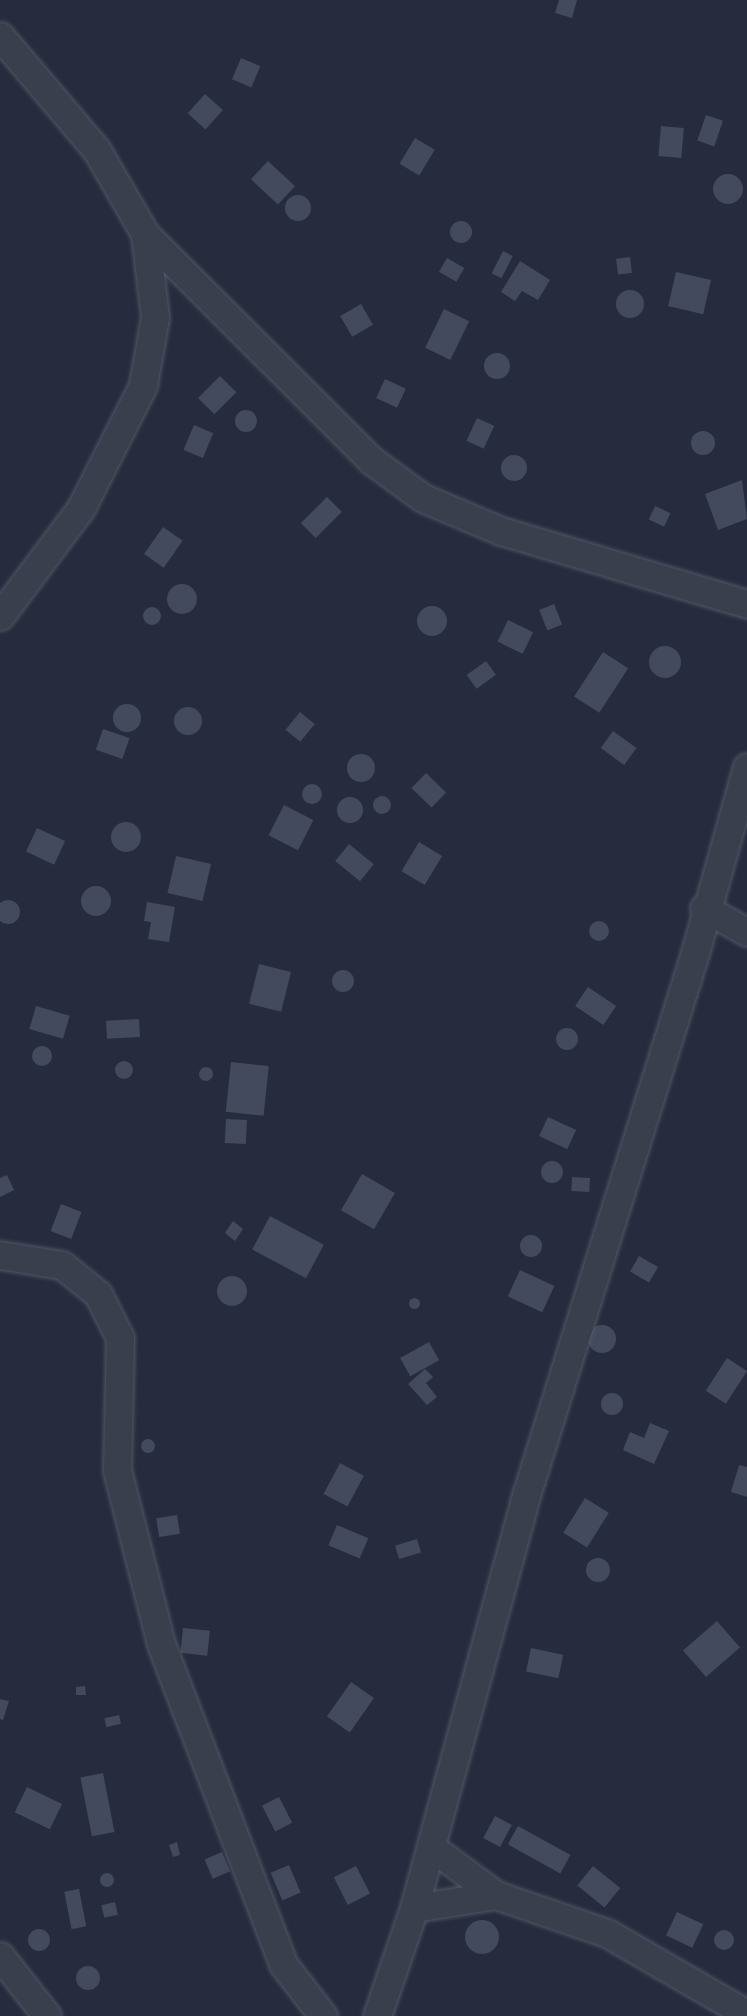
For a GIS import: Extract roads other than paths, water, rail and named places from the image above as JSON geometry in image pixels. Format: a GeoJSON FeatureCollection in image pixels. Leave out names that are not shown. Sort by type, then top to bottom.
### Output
{"type":"FeatureCollection","features":[{"type":"Feature","properties":{"kind":"street"},"geometry":{"type":"LineString","coordinates":[[0,36],[96,149],[145,234],[371,460],[423,498],[513,535],[747,604]]}},
{"type":"Feature","properties":{"kind":"street"},"geometry":{"type":"LineString","coordinates":[[0,615],[81,508],[143,385],[154,317],[145,234]]}},
{"type":"Feature","properties":{"kind":"street"},"geometry":{"type":"LineString","coordinates":[[377,2016],[414,1908],[525,1502],[691,964],[704,908],[747,767]]}},
{"type":"Feature","properties":{"kind":"street"},"geometry":{"type":"LineString","coordinates":[[704,908],[747,932]]}},
{"type":"Feature","properties":{"kind":"street"},"geometry":{"type":"LineString","coordinates":[[0,1255],[62,1264],[98,1294],[120,1338],[117,1470],[161,1644],[283,1964],[323,2016]]}},
{"type":"Feature","properties":{"kind":"street"},"geometry":{"type":"LineString","coordinates":[[431,1847],[496,1895],[607,1933],[747,2014]]}},
{"type":"Feature","properties":{"kind":"street"},"geometry":{"type":"LineString","coordinates":[[414,1908],[496,1895]]}},
{"type":"Feature","properties":{"kind":"street"},"geometry":{"type":"LineString","coordinates":[[0,1956],[47,2016]]}}]}
